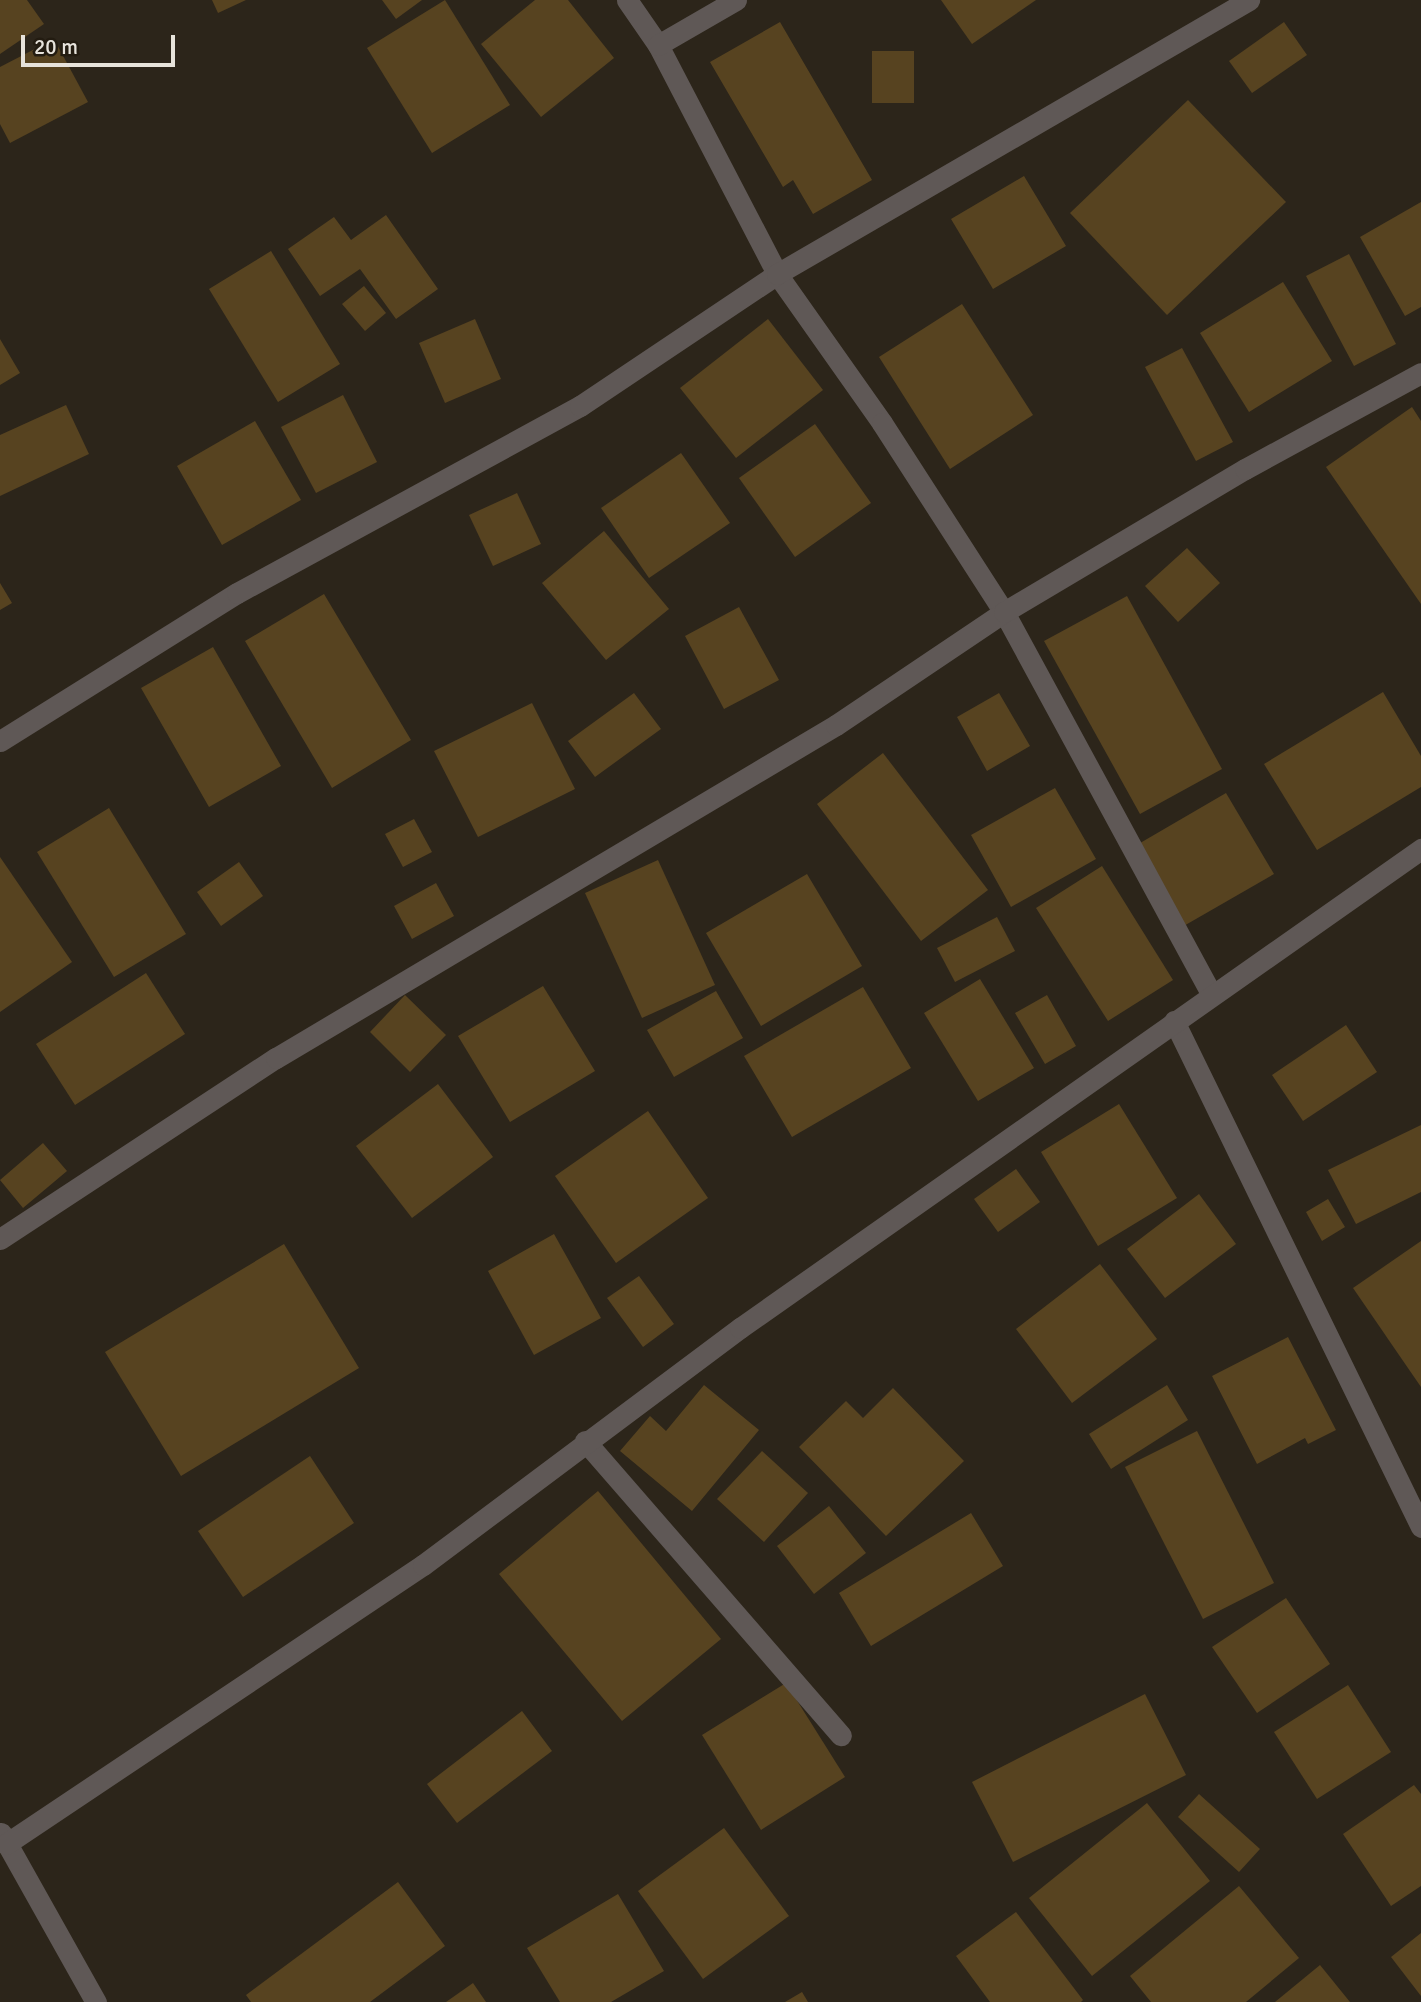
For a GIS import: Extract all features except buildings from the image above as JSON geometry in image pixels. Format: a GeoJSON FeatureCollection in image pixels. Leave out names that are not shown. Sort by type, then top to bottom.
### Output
{"type":"FeatureCollection","features":[{"type":"Feature","properties":{"kind":"street"},"geometry":{"type":"LineString","coordinates":[[627,0],[658,45],[777,274],[883,423],[1004,612],[1211,993]]}},
{"type":"Feature","properties":{"kind":"street"},"geometry":{"type":"LineString","coordinates":[[658,45],[736,0]]}},
{"type":"Feature","properties":{"kind":"street"},"geometry":{"type":"LineString","coordinates":[[0,741],[237,593],[580,406],[777,274],[1249,0]]}},
{"type":"Feature","properties":{"kind":"street"},"geometry":{"type":"LineString","coordinates":[[0,1239],[275,1058],[836,725],[1004,612],[1245,469],[1421,373]]}},
{"type":"Feature","properties":{"kind":"street"},"geometry":{"type":"LineString","coordinates":[[96,2002],[3,1838],[423,1565],[585,1441],[1211,993],[1421,849]]}},
{"type":"Feature","properties":{"kind":"street"},"geometry":{"type":"LineString","coordinates":[[1174,1021],[1418,1515]]}},
{"type":"Feature","properties":{"kind":"street"},"geometry":{"type":"LineString","coordinates":[[585,1441],[841,1735]]}}]}
